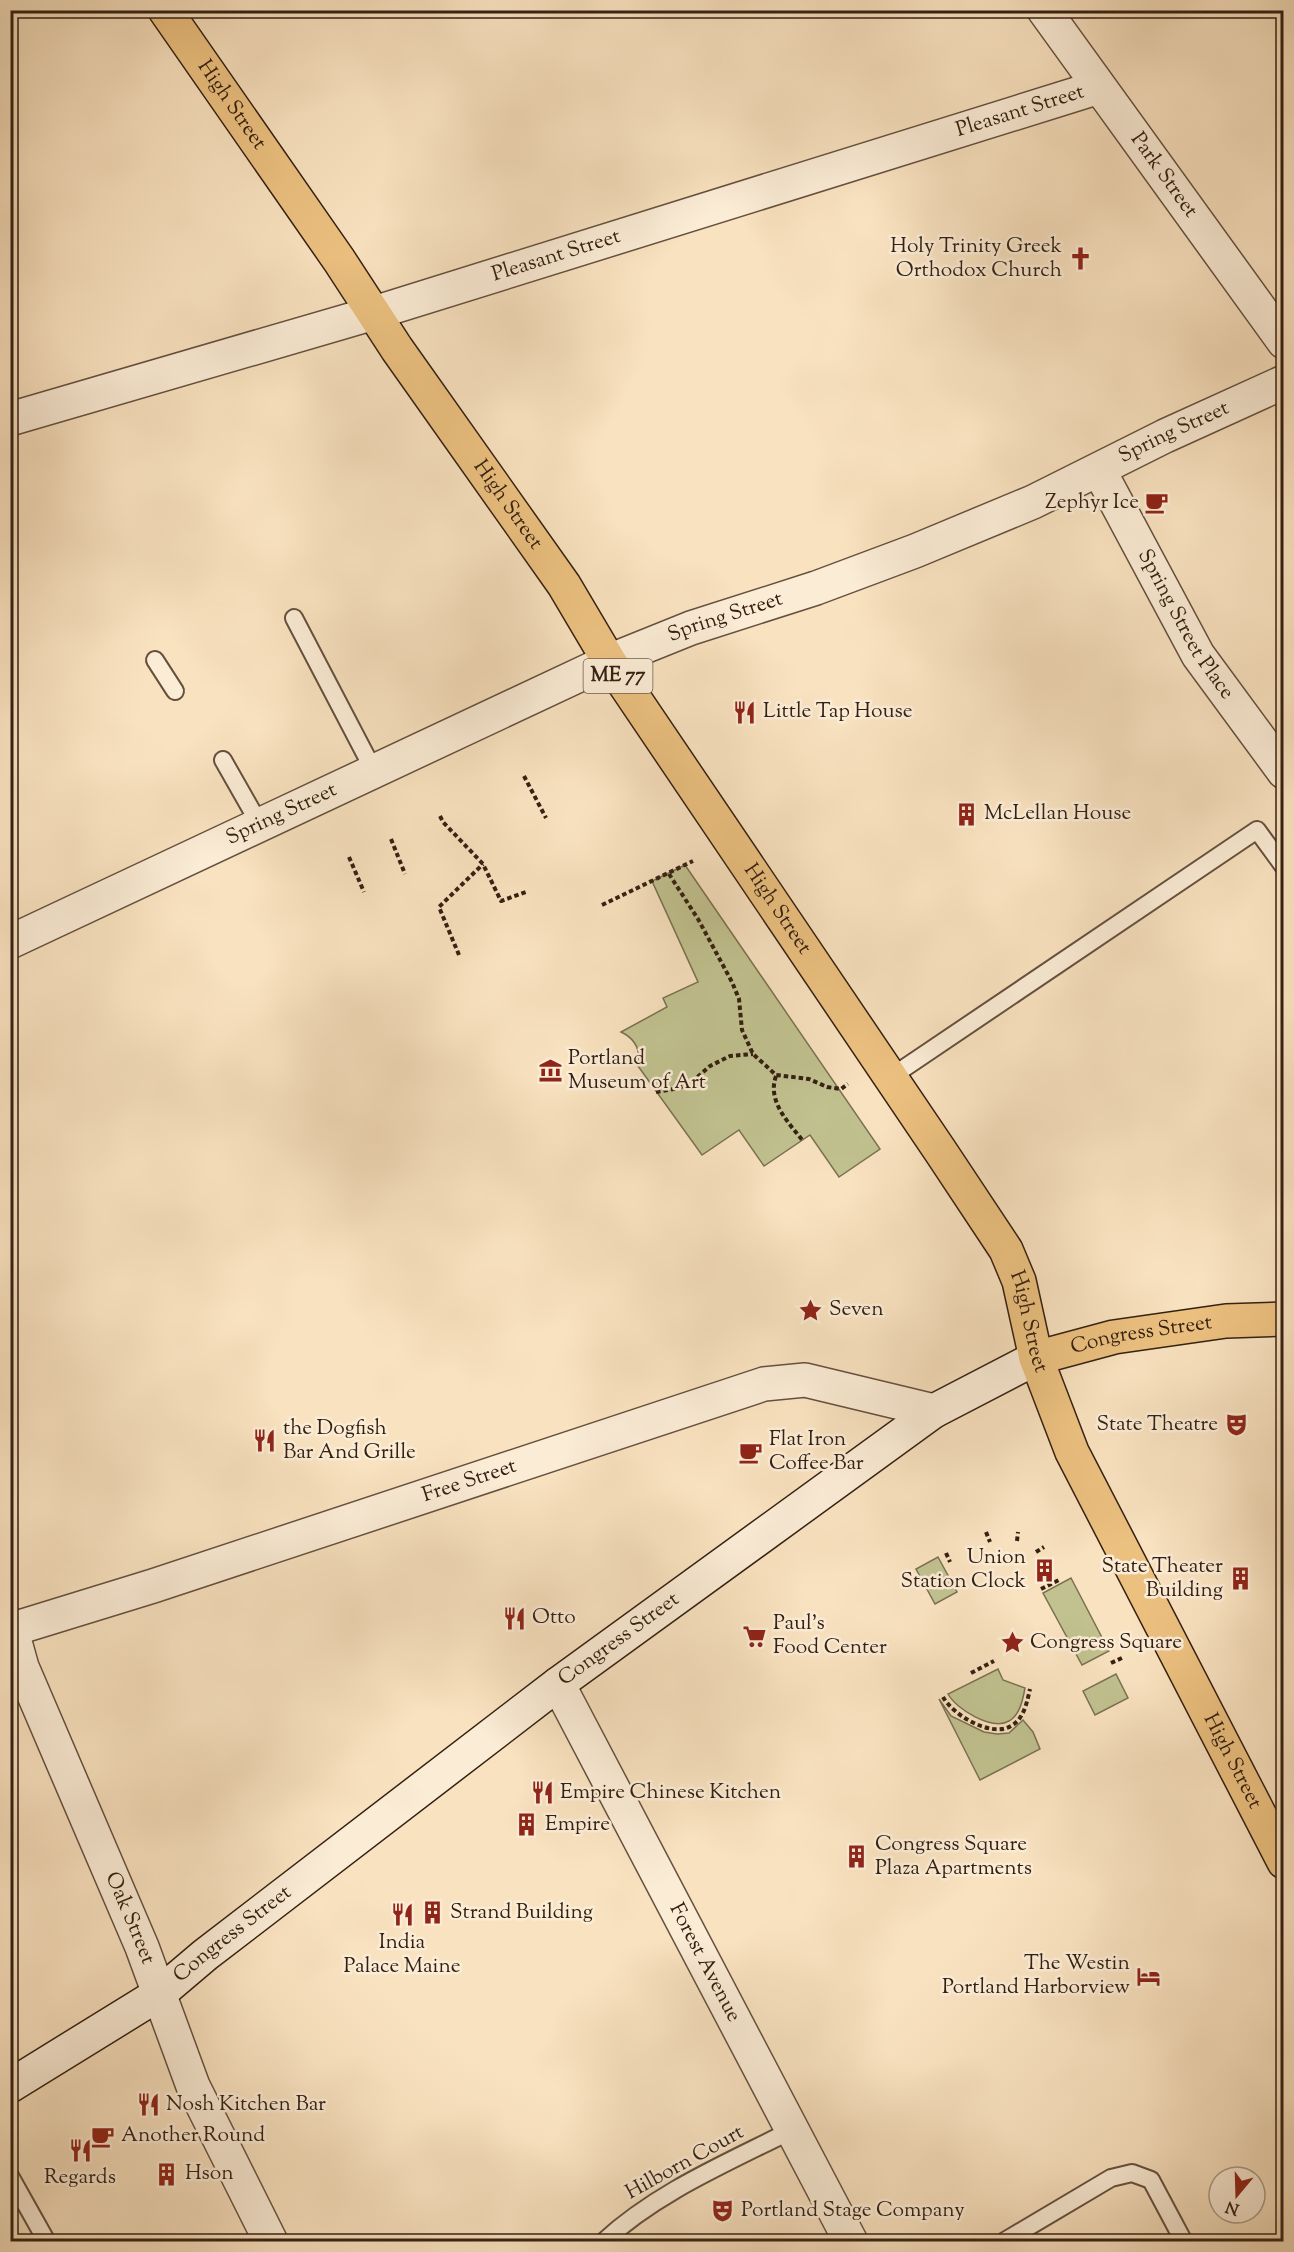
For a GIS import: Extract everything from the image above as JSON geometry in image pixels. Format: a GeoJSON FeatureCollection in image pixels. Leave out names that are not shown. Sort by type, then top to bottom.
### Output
{"type":"FeatureCollection","features":[{"type":"Feature","properties":{"kind":"main road","name":"High Street"},"geometry":{"type":"LineString","coordinates":[[165,10],[339,260],[397,349],[564,585],[609,661],[1006,1250],[1019,1281],[1036,1358],[1072,1452],[1284,1862]]}},
{"type":"Feature","properties":{"kind":"main road","name":"Congress Street"},"geometry":{"type":"LineString","coordinates":[[1036,1358],[1114,1337],[1226,1321],[1284,1319]]}},
{"type":"Feature","properties":{"kind":"street","name":"Park Street"},"geometry":{"type":"LineString","coordinates":[[1044,10],[1284,342]]}},
{"type":"Feature","properties":{"kind":"street","name":"Pleasant Street"},"geometry":{"type":"LineString","coordinates":[[10,419],[374,313],[1098,87]]}},
{"type":"Feature","properties":{"kind":"street","name":"Spring Street"},"geometry":{"type":"LineString","coordinates":[[10,942],[609,661],[691,628],[816,588],[915,552],[1033,502],[1166,436],[1284,382]]}},
{"type":"Feature","properties":{"kind":"street","name":"Spring Street Place"},"geometry":{"type":"LineString","coordinates":[[1099,470],[1198,655],[1284,772]]}},
{"type":"Feature","properties":{"kind":"street","name":"Congress Street"},"geometry":{"type":"LineString","coordinates":[[10,2086],[159,1994],[205,1955],[558,1683],[934,1411],[1036,1358]]}},
{"type":"Feature","properties":{"kind":"street","name":"Free Street"},"geometry":{"type":"LineString","coordinates":[[11,1628],[153,1586],[764,1384],[806,1380],[934,1411]]}},
{"type":"Feature","properties":{"kind":"street","name":"Oak Street"},"geometry":{"type":"LineString","coordinates":[[11,1628],[22,1667],[142,1947],[193,2086],[271,2241]]}},
{"type":"Feature","properties":{"kind":"street","name":"Forest Avenue"},"geometry":{"type":"LineString","coordinates":[[558,1683],[850,2241]]}},
{"type":"Feature","properties":{"kind":"lane"},"geometry":{"type":"LineString","coordinates":[[294,618],[374,771]]}},
{"type":"Feature","properties":{"kind":"lane"},"geometry":{"type":"LineString","coordinates":[[155,660],[175,691]]}},
{"type":"Feature","properties":{"kind":"lane"},"geometry":{"type":"LineString","coordinates":[[223,760],[260,825]]}},
{"type":"Feature","properties":{"kind":"lane"},"geometry":{"type":"LineString","coordinates":[[891,1077],[1257,830],[1284,867]]}},
{"type":"Feature","properties":{"kind":"lane","name":"Hilborn Court"},"geometry":{"type":"LineString","coordinates":[[603,2241],[627,2221],[680,2187],[792,2130]]}},
{"type":"Feature","properties":{"kind":"lane"},"geometry":{"type":"LineString","coordinates":[[1003,2241],[1112,2178],[1132,2173],[1150,2180],[1184,2241]]}},
{"type":"Feature","properties":{"kind":"lane"},"geometry":{"type":"LineString","coordinates":[[10,2176],[47,2241]]}},
{"type":"Feature","properties":{"kind":"path"},"geometry":{"type":"LineString","coordinates":[[524,776],[546,818]]}},
{"type":"Feature","properties":{"kind":"path"},"geometry":{"type":"LineString","coordinates":[[440,816],[483,864],[501,901],[526,892]]}},
{"type":"Feature","properties":{"kind":"path"},"geometry":{"type":"LineString","coordinates":[[392,839],[405,874]]}},
{"type":"Feature","properties":{"kind":"path"},"geometry":{"type":"LineString","coordinates":[[349,857],[364,892]]}},
{"type":"Feature","properties":{"kind":"path"},"geometry":{"type":"LineString","coordinates":[[602,905],[693,861]]}},
{"type":"Feature","properties":{"kind":"path"},"geometry":{"type":"LineString","coordinates":[[459,955],[438,907],[483,864]]}},
{"type":"Feature","properties":{"kind":"path"},"geometry":{"type":"LineString","coordinates":[[669,874],[698,919],[732,982],[739,999],[742,1029],[753,1054],[776,1075],[809,1079],[827,1087],[841,1089],[848,1084]]}},
{"type":"Feature","properties":{"kind":"path"},"geometry":{"type":"LineString","coordinates":[[656,1092],[679,1088],[693,1081],[710,1066],[730,1056],[753,1054]]}},
{"type":"Feature","properties":{"kind":"path"},"geometry":{"type":"LineString","coordinates":[[776,1075],[774,1082],[776,1103],[803,1141]]}},
{"type":"Feature","properties":{"kind":"path"},"geometry":{"type":"LineString","coordinates":[[986,1532],[990,1542]]}},
{"type":"Feature","properties":{"kind":"path"},"geometry":{"type":"LineString","coordinates":[[1017,1540],[1018,1532]]}},
{"type":"Feature","properties":{"kind":"path"},"geometry":{"type":"LineString","coordinates":[[1036,1552],[1044,1547]]}},
{"type":"Feature","properties":{"kind":"path"},"geometry":{"type":"LineString","coordinates":[[946,1553],[950,1562]]}},
{"type":"Feature","properties":{"kind":"path"},"geometry":{"type":"LineString","coordinates":[[1041,1590],[1061,1579]]}},
{"type":"Feature","properties":{"kind":"path"},"geometry":{"type":"LineString","coordinates":[[1111,1663],[1122,1658]]}},
{"type":"Feature","properties":{"kind":"path"},"geometry":{"type":"LineString","coordinates":[[971,1673],[994,1661]]}},
{"type":"Feature","properties":{"kind":"path"},"geometry":{"type":"LineString","coordinates":[[943,1697],[953,1711],[966,1719],[997,1729],[1011,1727],[1021,1717],[1030,1689]]}},
{"type":"Feature","properties":{"kind":"green space"},"geometry":{"type":"Polygon","coordinates":[[[685,865],[880,1149],[839,1177],[810,1135],[764,1166],[739,1130],[702,1155],[638,1066],[639,1055],[634,1042],[621,1032],[667,1007],[663,998],[698,982],[652,881],[685,865]]]}},
{"type":"Feature","properties":{"kind":"green space"},"geometry":{"type":"Polygon","coordinates":[[[938,1557],[957,1592],[935,1604],[916,1569],[938,1557]]]}},
{"type":"Feature","properties":{"kind":"green space"},"geometry":{"type":"Polygon","coordinates":[[[1071,1578],[1109,1651],[1082,1665],[1043,1593],[1071,1578]]]}},
{"type":"Feature","properties":{"kind":"green space"},"geometry":{"type":"Polygon","coordinates":[[[998,1669],[1003,1680],[1025,1688],[1018,1711],[1009,1721],[993,1723],[984,1721],[966,1712],[948,1694],[998,1669]]]}},
{"type":"Feature","properties":{"kind":"green space"},"geometry":{"type":"Polygon","coordinates":[[[1116,1674],[1128,1698],[1095,1715],[1083,1691],[1116,1674]]]}},
{"type":"Feature","properties":{"kind":"green space"},"geometry":{"type":"Polygon","coordinates":[[[939,1699],[951,1716],[984,1732],[1009,1733],[1023,1720],[1033,1732],[1040,1749],[980,1780],[939,1699]]]}},
{"type":"Feature","properties":{"kind":"place","name":"Holy Trinity Greek Orthodox Church"},"geometry":{"type":"Point","coordinates":[1080,259]}},
{"type":"Feature","properties":{"kind":"place","name":"Zephyr Ice"},"geometry":{"type":"Point","coordinates":[1157,503]}},
{"type":"Feature","properties":{"kind":"place","name":"Little Tap House"},"geometry":{"type":"Point","coordinates":[745,712]}},
{"type":"Feature","properties":{"kind":"place","name":"McLellan House"},"geometry":{"type":"Point","coordinates":[966,814]}},
{"type":"Feature","properties":{"kind":"place","name":"Portland Museum of Art"},"geometry":{"type":"Point","coordinates":[550,1071]}},
{"type":"Feature","properties":{"kind":"place","name":"Seven"},"geometry":{"type":"Point","coordinates":[811,1310]}},
{"type":"Feature","properties":{"kind":"place","name":"State Theatre"},"geometry":{"type":"Point","coordinates":[1236,1425]}},
{"type":"Feature","properties":{"kind":"place","name":"the Dogfish Bar And Grille"},"geometry":{"type":"Point","coordinates":[265,1441]}},
{"type":"Feature","properties":{"kind":"place","name":"Flat Iron Coffee Bar"},"geometry":{"type":"Point","coordinates":[751,1452]}},
{"type":"Feature","properties":{"kind":"place","name":"Union Station Clock"},"geometry":{"type":"Point","coordinates":[1044,1570]}},
{"type":"Feature","properties":{"kind":"place","name":"State Theater Building"},"geometry":{"type":"Point","coordinates":[1241,1579]}},
{"type":"Feature","properties":{"kind":"place","name":"Otto"},"geometry":{"type":"Point","coordinates":[514,1618]}},
{"type":"Feature","properties":{"kind":"place","name":"Paul's Food Center"},"geometry":{"type":"Point","coordinates":[755,1636]}},
{"type":"Feature","properties":{"kind":"place","name":"Congress Square"},"geometry":{"type":"Point","coordinates":[1012,1643]}},
{"type":"Feature","properties":{"kind":"place","name":"Empire Chinese Kitchen"},"geometry":{"type":"Point","coordinates":[542,1793]}},
{"type":"Feature","properties":{"kind":"place","name":"Empire"},"geometry":{"type":"Point","coordinates":[527,1825]}},
{"type":"Feature","properties":{"kind":"place","name":"Congress Square Plaza Apartments"},"geometry":{"type":"Point","coordinates":[857,1857]}},
{"type":"Feature","properties":{"kind":"place","name":"Strand Building"},"geometry":{"type":"Point","coordinates":[432,1913]}},
{"type":"Feature","properties":{"kind":"place","name":"India Palace Maine"},"geometry":{"type":"Point","coordinates":[402,1915]}},
{"type":"Feature","properties":{"kind":"place","name":"The Westin Portland Harborview"},"geometry":{"type":"Point","coordinates":[1148,1976]}},
{"type":"Feature","properties":{"kind":"place","name":"Nosh Kitchen Bar"},"geometry":{"type":"Point","coordinates":[148,2105]}},
{"type":"Feature","properties":{"kind":"place","name":"Another Round"},"geometry":{"type":"Point","coordinates":[103,2136]}},
{"type":"Feature","properties":{"kind":"place","name":"Regards"},"geometry":{"type":"Point","coordinates":[80,2150]}},
{"type":"Feature","properties":{"kind":"place","name":"Hson"},"geometry":{"type":"Point","coordinates":[167,2174]}},
{"type":"Feature","properties":{"kind":"place","name":"Portland Stage Company"},"geometry":{"type":"Point","coordinates":[723,2211]}}]}
